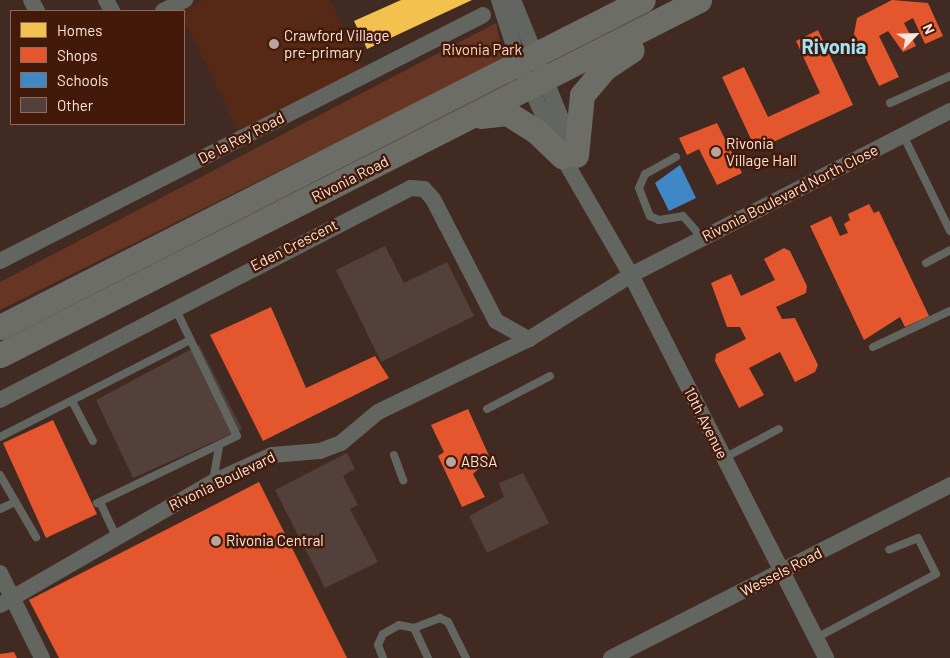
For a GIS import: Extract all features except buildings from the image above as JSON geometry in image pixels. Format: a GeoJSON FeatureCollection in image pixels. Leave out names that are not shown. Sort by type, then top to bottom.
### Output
{"type":"FeatureCollection","features":[{"type":"Feature","properties":{"kind":"main road","name":"Rivonia Road"},"geometry":{"type":"LineString","coordinates":[[0,327],[528,61],[643,0]]}},
{"type":"Feature","properties":{"kind":"main road","name":"Rivonia Road"},"geometry":{"type":"LineString","coordinates":[[0,355],[471,118],[699,0]]}},
{"type":"Feature","properties":{"kind":"main road"},"geometry":{"type":"LineString","coordinates":[[471,118],[507,113],[569,156],[578,109],[590,82],[704,0]]}},
{"type":"Feature","properties":{"kind":"main road"},"geometry":{"type":"LineString","coordinates":[[0,364],[50,329]]}},
{"type":"Feature","properties":{"kind":"street"},"geometry":{"type":"LineString","coordinates":[[165,10],[182,0]]}},
{"type":"Feature","properties":{"kind":"street","name":"10th Avenue"},"geometry":{"type":"LineString","coordinates":[[499,0],[584,189],[631,275],[826,658]]}},
{"type":"Feature","properties":{"kind":"street","name":"10th Avenue"},"geometry":{"type":"LineString","coordinates":[[513,0],[528,61]]}},
{"type":"Feature","properties":{"kind":"street","name":"De la Rey Road"},"geometry":{"type":"LineString","coordinates":[[0,261],[483,15]]}},
{"type":"Feature","properties":{"kind":"street","name":"Rivonia Boulevard North Close"},"geometry":{"type":"LineString","coordinates":[[631,275],[950,111]]}},
{"type":"Feature","properties":{"kind":"street","name":"Eden Crescent"},"geometry":{"type":"LineString","coordinates":[[0,400],[175,306],[401,191],[418,187],[433,198],[493,316],[529,339]]}},
{"type":"Feature","properties":{"kind":"street","name":"Rivonia Boulevard"},"geometry":{"type":"LineString","coordinates":[[6,601],[213,482],[272,455],[330,449],[378,412],[529,339],[631,275]]}},
{"type":"Feature","properties":{"kind":"street","name":"Wessels Road"},"geometry":{"type":"LineString","coordinates":[[611,658],[950,485]]}},
{"type":"Feature","properties":{"kind":"street"},"geometry":{"type":"LineString","coordinates":[[0,573],[6,601],[42,658]]}},
{"type":"Feature","properties":{"kind":"lane"},"geometry":{"type":"LineString","coordinates":[[890,103],[950,76]]}},
{"type":"Feature","properties":{"kind":"lane"},"geometry":{"type":"LineString","coordinates":[[903,136],[950,231]]}},
{"type":"Feature","properties":{"kind":"lane"},"geometry":{"type":"LineString","coordinates":[[676,157],[645,174],[639,188],[650,216],[660,220],[683,216],[702,238]]}},
{"type":"Feature","properties":{"kind":"lane"},"geometry":{"type":"LineString","coordinates":[[926,263],[950,250]]}},
{"type":"Feature","properties":{"kind":"lane"},"geometry":{"type":"LineString","coordinates":[[116,537],[98,503],[237,436],[235,428],[190,340],[175,306]]}},
{"type":"Feature","properties":{"kind":"lane"},"geometry":{"type":"LineString","coordinates":[[873,347],[950,311]]}},
{"type":"Feature","properties":{"kind":"lane"},"geometry":{"type":"LineString","coordinates":[[0,438],[190,340]]}},
{"type":"Feature","properties":{"kind":"lane"},"geometry":{"type":"LineString","coordinates":[[487,409],[550,376]]}},
{"type":"Feature","properties":{"kind":"lane"},"geometry":{"type":"LineString","coordinates":[[72,401],[93,441]]}},
{"type":"Feature","properties":{"kind":"lane"},"geometry":{"type":"LineString","coordinates":[[724,458],[779,429]]}},
{"type":"Feature","properties":{"kind":"lane"},"geometry":{"type":"LineString","coordinates":[[213,482],[219,446]]}},
{"type":"Feature","properties":{"kind":"lane"},"geometry":{"type":"LineString","coordinates":[[394,456],[403,480]]}},
{"type":"Feature","properties":{"kind":"lane"},"geometry":{"type":"LineString","coordinates":[[0,474],[3,487],[15,502],[36,537]]}},
{"type":"Feature","properties":{"kind":"lane"},"geometry":{"type":"LineString","coordinates":[[0,509],[15,502]]}},
{"type":"Feature","properties":{"kind":"lane"},"geometry":{"type":"LineString","coordinates":[[816,638],[936,574],[918,538],[889,550]]}},
{"type":"Feature","properties":{"kind":"lane"},"geometry":{"type":"LineString","coordinates":[[383,658],[378,645],[383,634],[402,624],[414,628],[444,619],[466,658]]}},
{"type":"Feature","properties":{"kind":"lane"},"geometry":{"type":"LineString","coordinates":[[414,628],[428,658]]}},
{"type":"Feature","properties":{"kind":"shaded area","name":"Crawford Village pre-primary"},"geometry":{"type":"Polygon","coordinates":[[[203,0],[330,0],[364,70],[239,133],[185,21],[185,10],[182,10],[203,0]]]}},
{"type":"Feature","properties":{"kind":"green space","name":"Rivonia Park"},"geometry":{"type":"Polygon","coordinates":[[[496,23],[504,59],[0,310],[0,282],[496,23]]]}},
{"type":"Feature","properties":{"kind":"place","name":"Crawford Village pre-primary"},"geometry":{"type":"Point","coordinates":[274,44]}},
{"type":"Feature","properties":{"kind":"place","name":"Rivonia Village Hall"},"geometry":{"type":"Point","coordinates":[716,152]}},
{"type":"Feature","properties":{"kind":"place","name":"ABSA"},"geometry":{"type":"Point","coordinates":[451,462]}},
{"type":"Feature","properties":{"kind":"place","name":"Rivonia Central"},"geometry":{"type":"Point","coordinates":[216,541]}},
{"type":"Feature","properties":{"kind":"district","name":"Rivonia"},"geometry":{"type":"Point","coordinates":[834,46]}}]}
